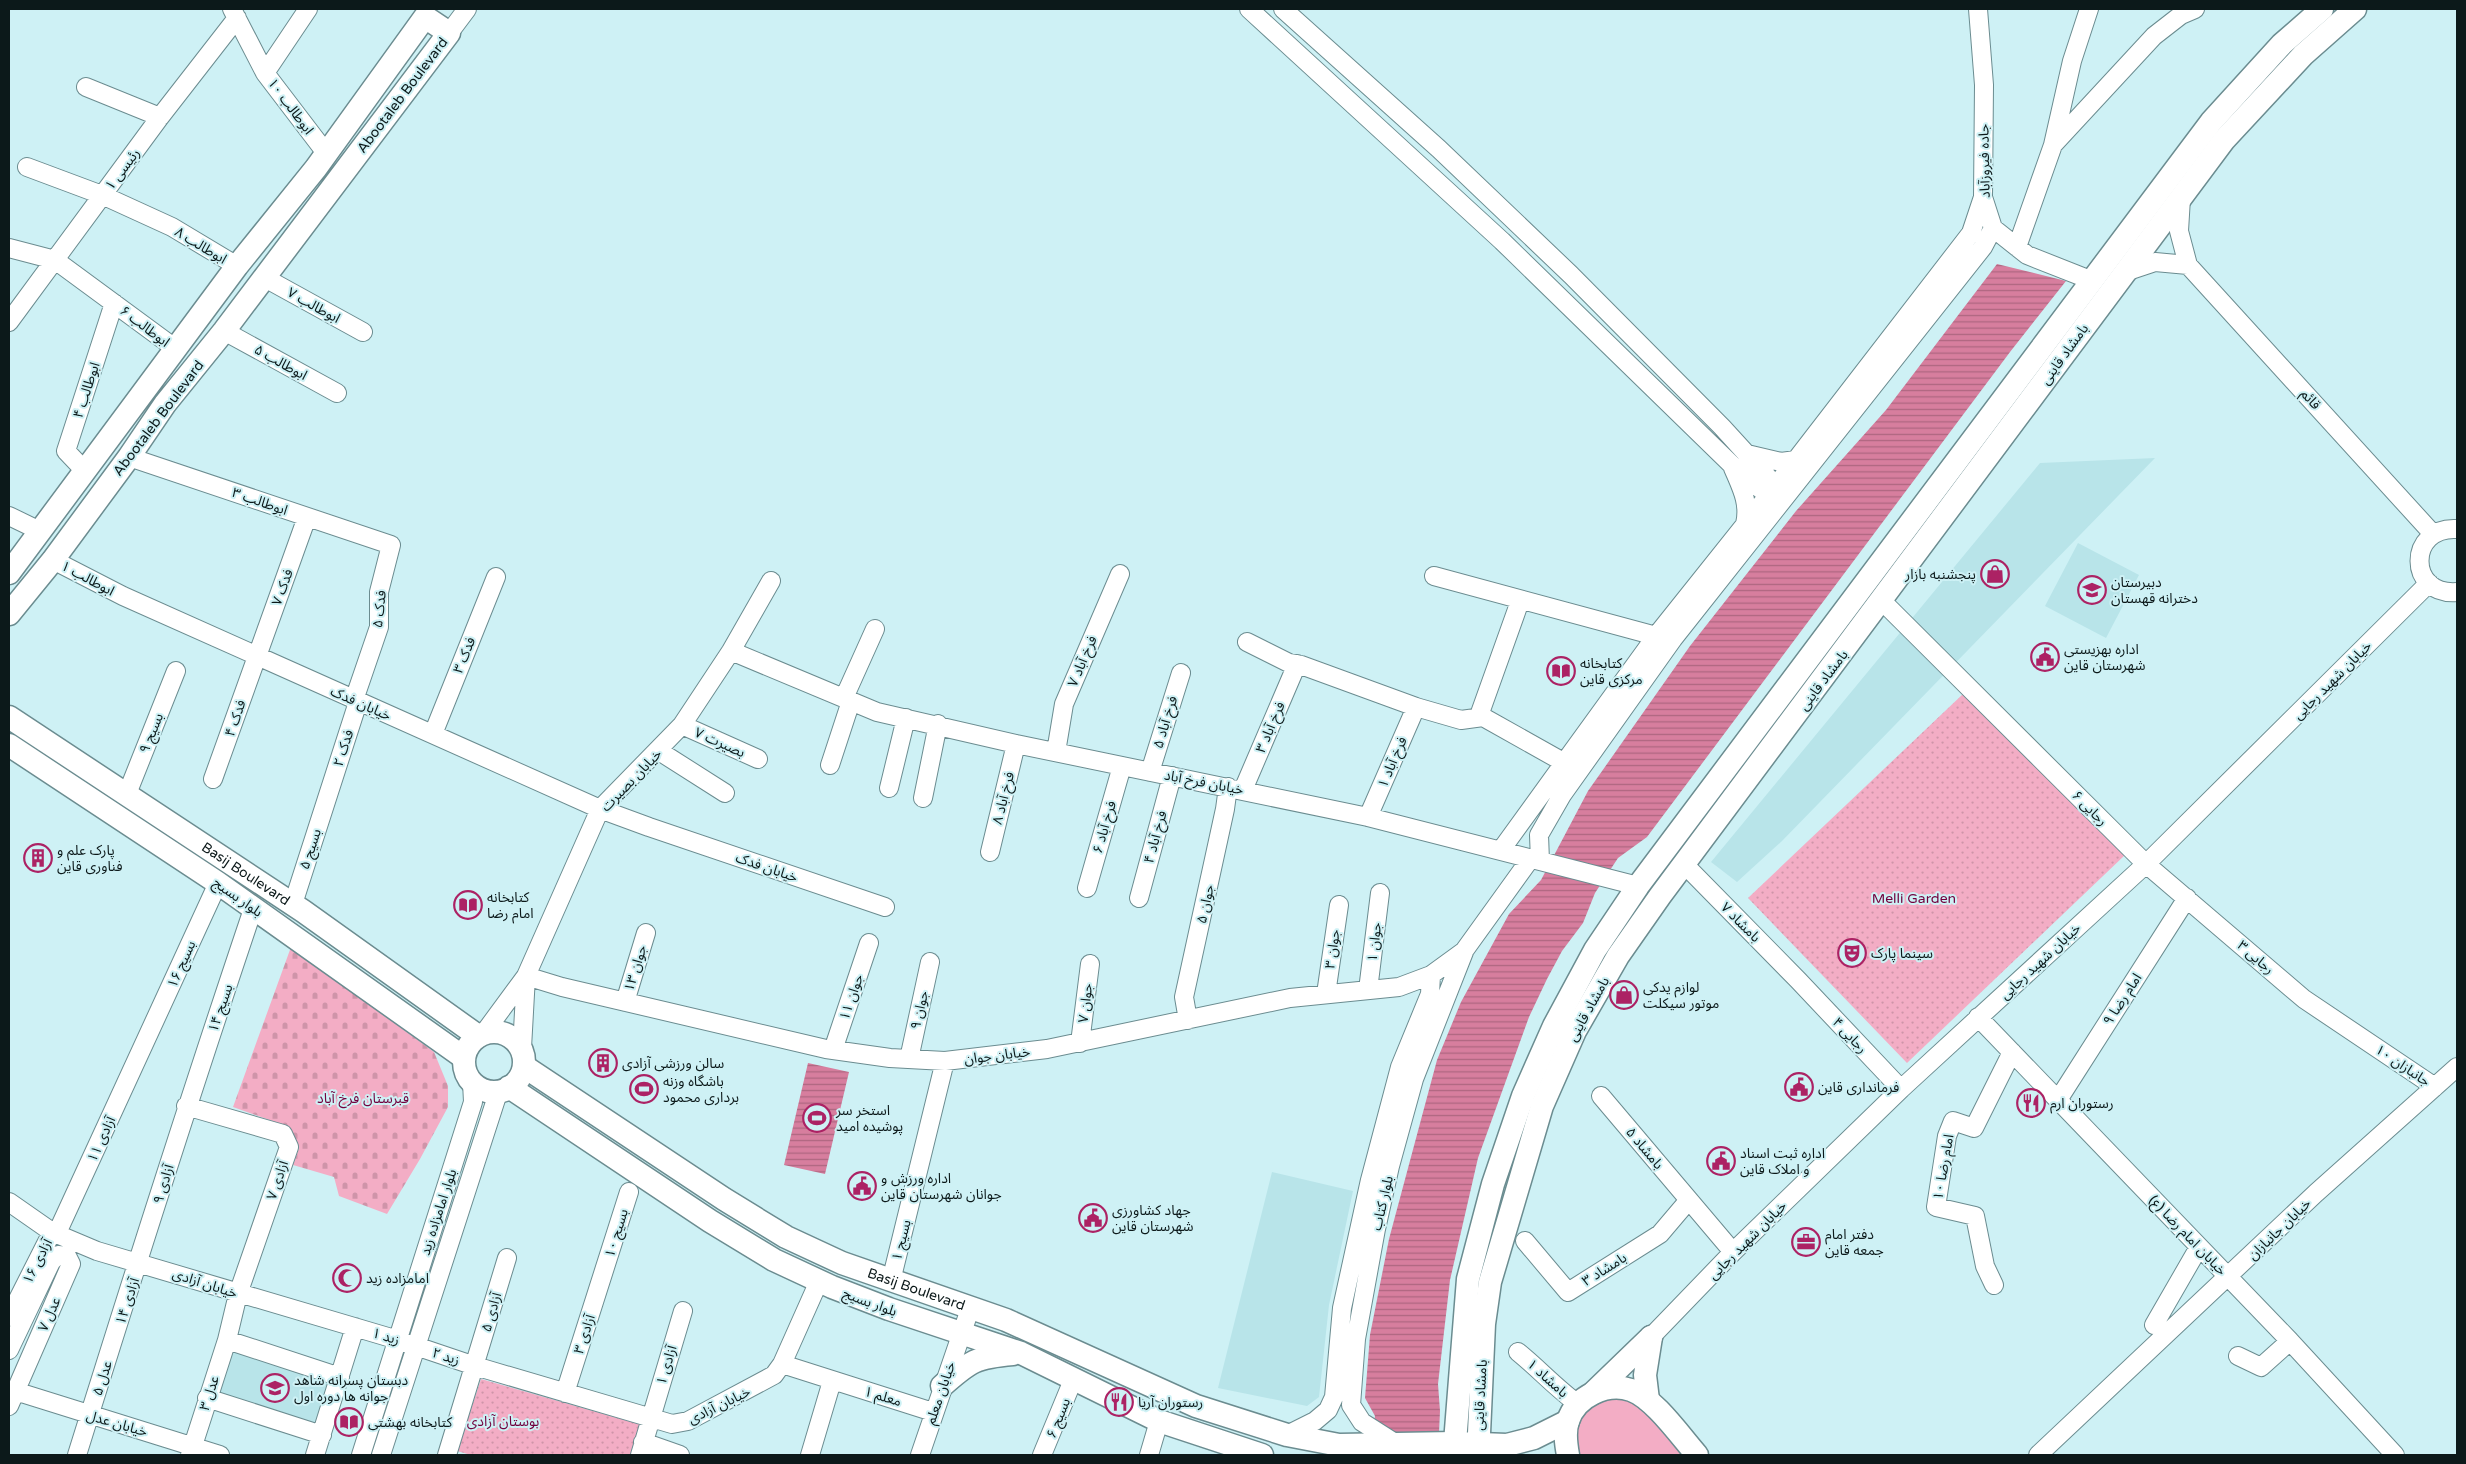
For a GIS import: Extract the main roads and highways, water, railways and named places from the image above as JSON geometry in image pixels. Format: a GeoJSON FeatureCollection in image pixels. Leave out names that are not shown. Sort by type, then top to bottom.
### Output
{"type":"FeatureCollection","features":[{"type":"Feature","properties":{"kind":"main road","name":"بامشاد قاینی"},"geometry":{"type":"LineString","coordinates":[[1454,1449],[1473,1322],[1490,1282],[1542,1106],[1575,1031],[1618,956],[1684,864],[1882,601],[1949,491],[2093,281],[2210,122],[2282,44],[2322,9]]}},
{"type":"Feature","properties":{"kind":"main road","name":"بامشاد قاینی"},"geometry":{"type":"LineString","coordinates":[[1478,1449],[1473,1322],[1468,1279],[1493,1184],[1523,1096],[1554,1026],[1595,950],[1638,886],[1949,491],[2125,272],[2231,133],[2303,55],[2355,9]]}},
{"type":"Feature","properties":{"kind":"main road","name":"Abootaleb Boulevard"},"geometry":{"type":"LineString","coordinates":[[9,573],[237,266],[321,160],[428,13],[449,33],[265,278],[165,404],[129,457],[53,560],[9,614]]}},
{"type":"Feature","properties":{"kind":"main road","name":"Basij Boulevard"},"geometry":{"type":"LineString","coordinates":[[9,716],[293,904],[481,1035]]}},
{"type":"Feature","properties":{"kind":"main road","name":"بلوار بسیج"},"geometry":{"type":"LineString","coordinates":[[9,745],[218,883],[463,1057]]}},
{"type":"Feature","properties":{"kind":"main road"},"geometry":{"type":"LineString","coordinates":[[489,1031],[508,1034],[523,1057],[516,1084],[504,1090],[479,1090],[466,1076],[463,1057],[472,1040],[481,1035],[489,1031]]}},
{"type":"Feature","properties":{"kind":"main road","name":"Basij Boulevard"},"geometry":{"type":"LineString","coordinates":[[523,1057],[724,1199],[786,1237],[842,1263],[1031,1331],[1189,1403],[1287,1435],[1339,1445],[1396,1443],[1454,1449]]}},
{"type":"Feature","properties":{"kind":"main road","name":"بلوار بسیج"},"geometry":{"type":"LineString","coordinates":[[504,1090],[774,1260],[819,1281],[889,1309],[1021,1353],[1159,1421],[1262,1455]]}},
{"type":"Feature","properties":{"kind":"main road"},"geometry":{"type":"LineString","coordinates":[[1568,1455],[1565,1440],[1580,1406],[1651,1338],[1645,1375],[1648,1400]]}},
{"type":"Feature","properties":{"kind":"main road"},"geometry":{"type":"LineString","coordinates":[[942,1386],[968,1363],[982,1357],[1021,1353]]}},
{"type":"Feature","properties":{"kind":"main road"},"geometry":{"type":"LineString","coordinates":[[1454,1449],[1478,1449],[1508,1445],[1534,1438],[1580,1406],[1612,1388],[1632,1390],[1648,1400],[1697,1455]]}},
{"type":"Feature","properties":{"kind":"place","name":"پنجشنبه بازار"},"geometry":{"type":"Point","coordinates":[1995,574]}},
{"type":"Feature","properties":{"kind":"place","name":"دبیرستان دخترانه قهستان"},"geometry":{"type":"Point","coordinates":[2092,590]}},
{"type":"Feature","properties":{"kind":"place","name":"اداره بهزیستی شهرستان قاین"},"geometry":{"type":"Point","coordinates":[2045,657]}},
{"type":"Feature","properties":{"kind":"place","name":"کتابخانه مرکزی قاین"},"geometry":{"type":"Point","coordinates":[1561,671]}},
{"type":"Feature","properties":{"kind":"place","name":"پارک علم و فناوری قاین"},"geometry":{"type":"Point","coordinates":[38,858]}},
{"type":"Feature","properties":{"kind":"place","name":"کتابخانه امام رضا"},"geometry":{"type":"Point","coordinates":[468,905]}},
{"type":"Feature","properties":{"kind":"place","name":"سینما پارک"},"geometry":{"type":"Point","coordinates":[1852,953]}},
{"type":"Feature","properties":{"kind":"place","name":"لوازم یدکی موتور سیکلت"},"geometry":{"type":"Point","coordinates":[1624,995]}},
{"type":"Feature","properties":{"kind":"place","name":"سالن ورزشی آزادی"},"geometry":{"type":"Point","coordinates":[603,1063]}},
{"type":"Feature","properties":{"kind":"place","name":"فرمانداری قاین"},"geometry":{"type":"Point","coordinates":[1799,1087]}},
{"type":"Feature","properties":{"kind":"place","name":"باشگاه وزنه برداری محمود"},"geometry":{"type":"Point","coordinates":[644,1089]}},
{"type":"Feature","properties":{"kind":"place","name":"رستوران ارم"},"geometry":{"type":"Point","coordinates":[2031,1103]}},
{"type":"Feature","properties":{"kind":"place","name":"استخر سر پوشیده امید"},"geometry":{"type":"Point","coordinates":[817,1118]}},
{"type":"Feature","properties":{"kind":"place","name":"اداره ثبت اسناد و املاک قاین"},"geometry":{"type":"Point","coordinates":[1721,1161]}},
{"type":"Feature","properties":{"kind":"place","name":"اداره ورزش و جوانان شهرستان قاین"},"geometry":{"type":"Point","coordinates":[862,1186]}},
{"type":"Feature","properties":{"kind":"place","name":"جهاد کشاورزی شهرستان قاین"},"geometry":{"type":"Point","coordinates":[1093,1218]}},
{"type":"Feature","properties":{"kind":"place","name":"دفتر امام جمعه قاین"},"geometry":{"type":"Point","coordinates":[1806,1242]}},
{"type":"Feature","properties":{"kind":"place","name":"امامزاده زید"},"geometry":{"type":"Point","coordinates":[347,1278]}},
{"type":"Feature","properties":{"kind":"place","name":"دبستان پسرانه شاهد جوانه ها دوره اول"},"geometry":{"type":"Point","coordinates":[275,1388]}},
{"type":"Feature","properties":{"kind":"place","name":"رستوران آریا"},"geometry":{"type":"Point","coordinates":[1119,1402]}},
{"type":"Feature","properties":{"kind":"place","name":"کتابخانه بهشتی"},"geometry":{"type":"Point","coordinates":[349,1422]}},
{"type":"Feature","properties":{"kind":"park label","name":"Melli Garden"},"geometry":{"type":"Point","coordinates":[1914,898]}},
{"type":"Feature","properties":{"kind":"park label","name":"قبرستان فرخ آباد"},"geometry":{"type":"Point","coordinates":[363,1098]}},
{"type":"Feature","properties":{"kind":"park label","name":"بوستان آزادی"},"geometry":{"type":"Point","coordinates":[503,1421]}}]}
